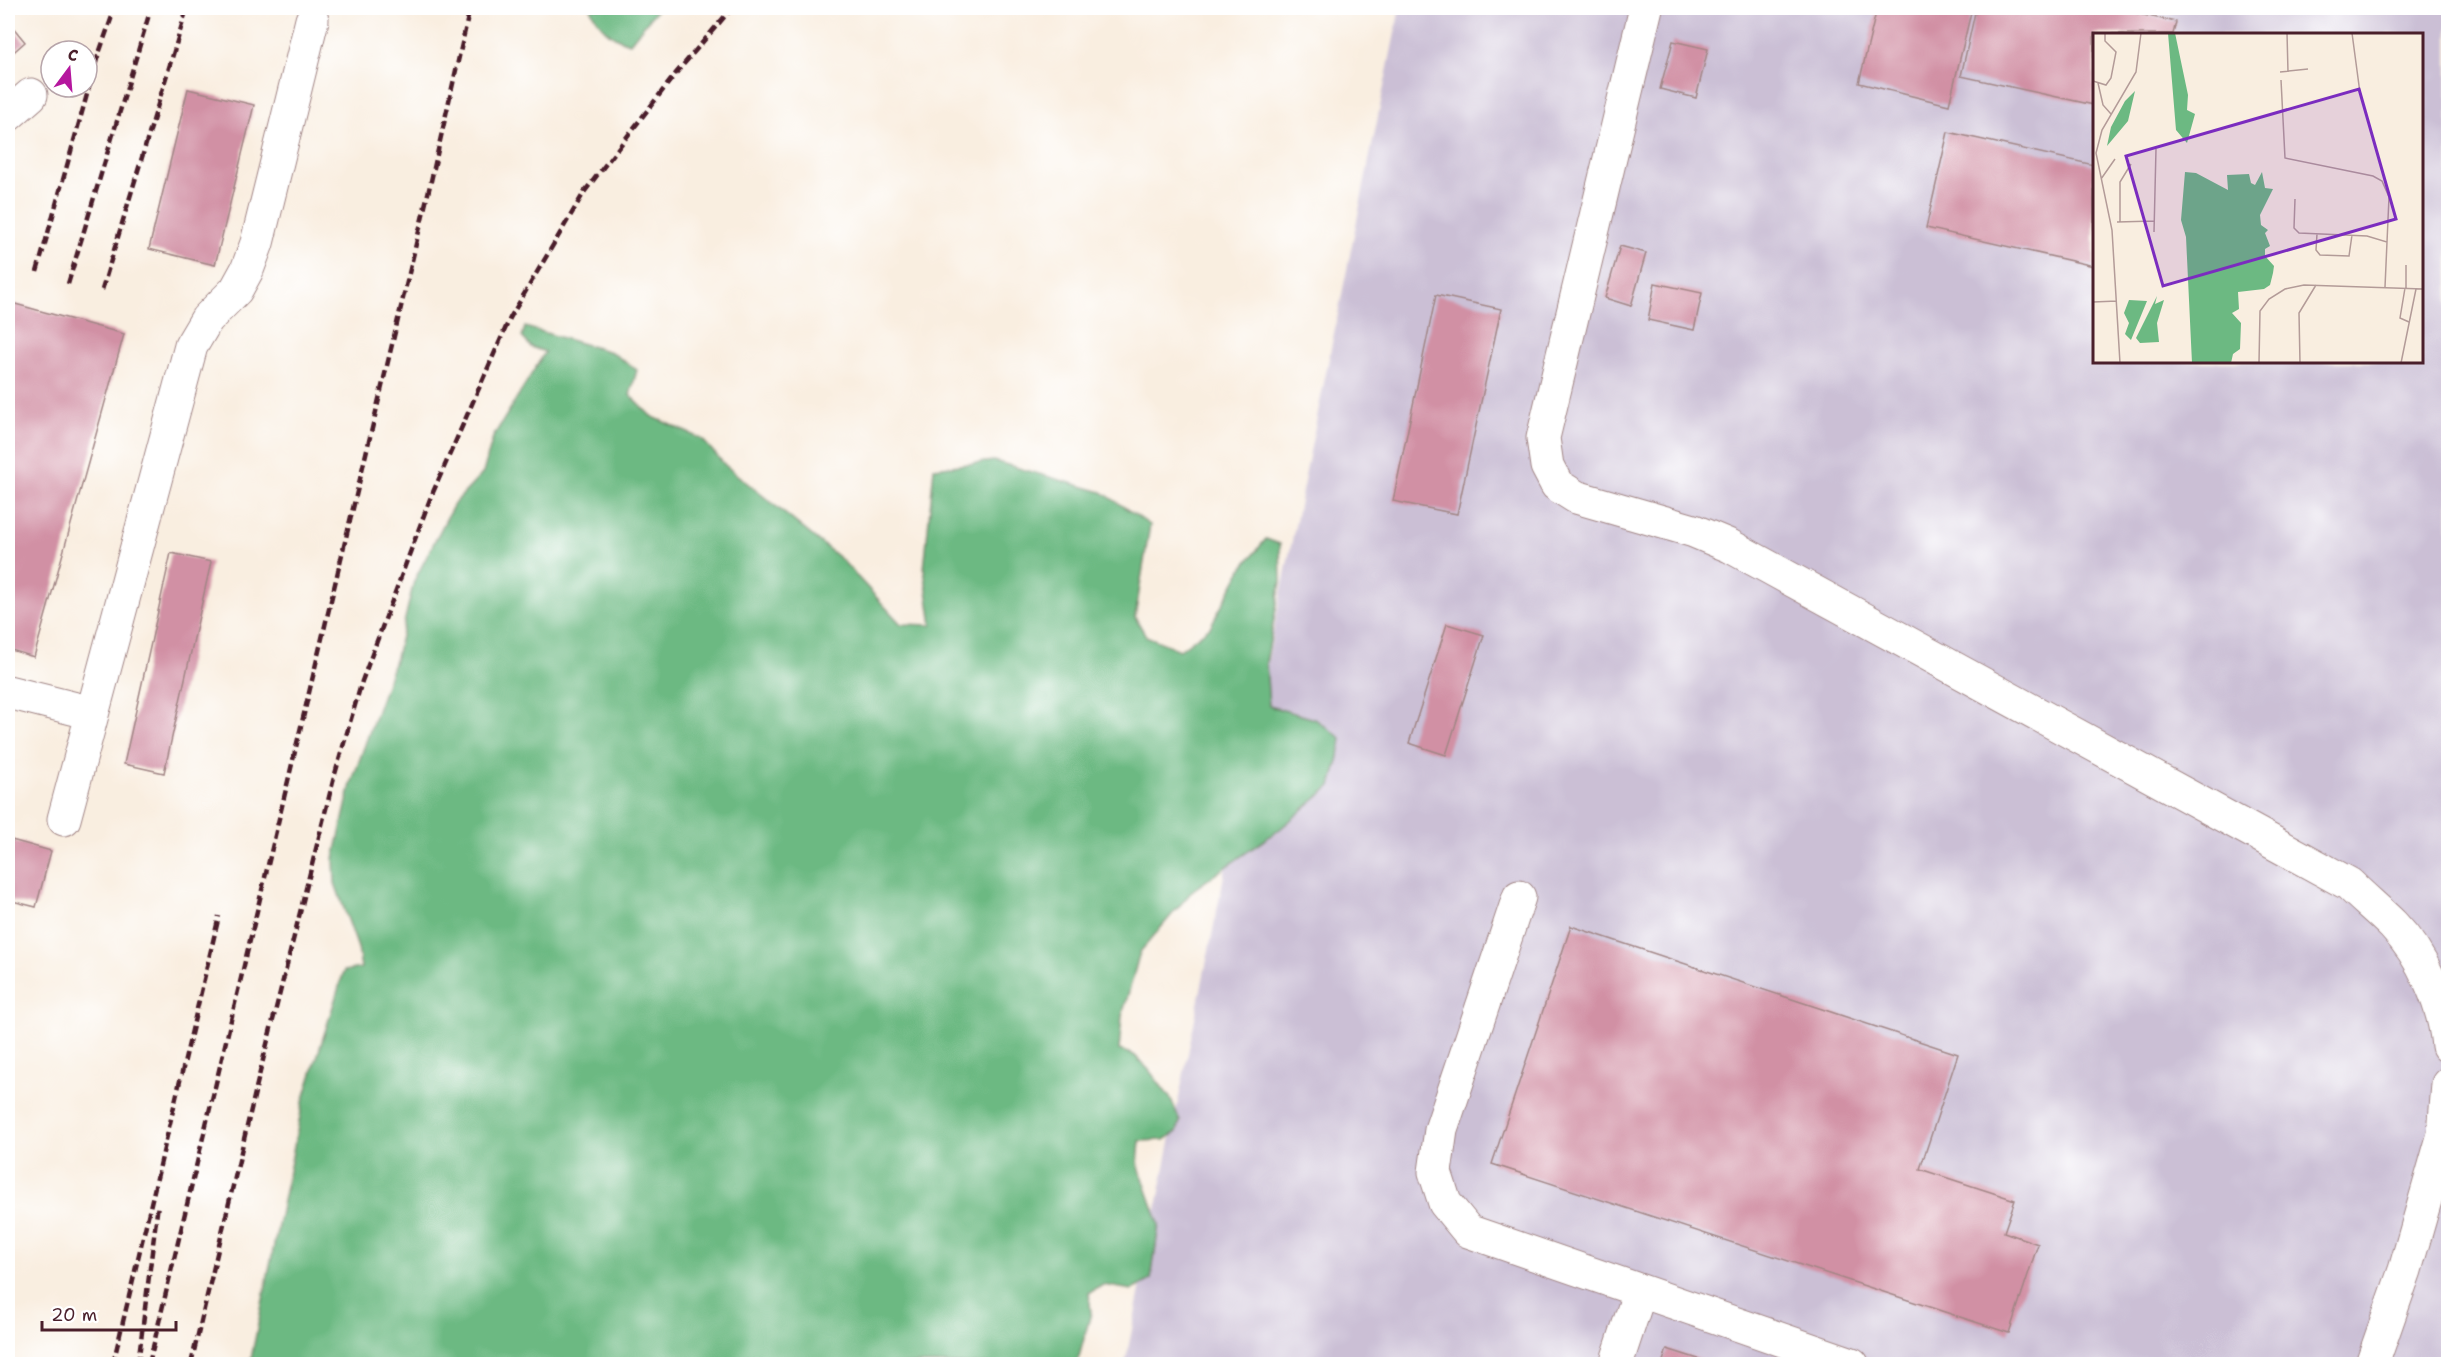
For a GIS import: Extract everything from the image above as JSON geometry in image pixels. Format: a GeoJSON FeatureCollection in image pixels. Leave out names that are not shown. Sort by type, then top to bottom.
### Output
{"type":"FeatureCollection","features":[{"type":"Feature","properties":{"kind":"lane"},"geometry":{"type":"LineString","coordinates":[[1646,8],[1543,438],[1546,466],[1557,485],[1576,498],[1694,531],[1730,546],[2349,884],[2395,927],[2422,966],[2446,1024],[2448,1046]]}},
{"type":"Feature","properties":{"kind":"lane"},"geometry":{"type":"LineString","coordinates":[[64,819],[191,346],[207,319],[236,290],[247,270],[256,243],[312,20]]}},
{"type":"Feature","properties":{"kind":"lane"},"geometry":{"type":"LineString","coordinates":[[8,692],[92,713]]}},
{"type":"Feature","properties":{"kind":"lane"},"geometry":{"type":"LineString","coordinates":[[1519,897],[1441,1131],[1434,1172],[1445,1203],[1468,1231],[1852,1365]]}},
{"type":"Feature","properties":{"kind":"lane"},"geometry":{"type":"LineString","coordinates":[[2372,1365],[2405,1270],[2444,1134],[2448,1084]]}},
{"type":"Feature","properties":{"kind":"lane"},"geometry":{"type":"LineString","coordinates":[[1616,1365],[1640,1291]]}},
{"type":"Feature","properties":{"kind":"shaded area"},"geometry":{"type":"Polygon","coordinates":[[[1400,8],[2448,8],[2448,1364],[1125,1364],[1400,8]]]}},
{"type":"Feature","properties":{"kind":"green space"},"geometry":{"type":"Polygon","coordinates":[[[590,8],[658,8],[630,43],[606,30],[590,8]]]}},
{"type":"Feature","properties":{"kind":"green space"},"geometry":{"type":"Polygon","coordinates":[[[525,327],[611,352],[637,370],[630,395],[651,416],[702,439],[725,465],[842,560],[901,624],[932,625],[924,569],[934,468],[994,461],[1102,492],[1150,525],[1135,617],[1146,636],[1180,650],[1210,627],[1243,567],[1266,539],[1280,544],[1281,582],[1266,663],[1269,706],[1315,719],[1341,738],[1339,757],[1331,786],[1280,829],[1193,890],[1140,952],[1122,1016],[1119,1050],[1134,1055],[1149,1070],[1171,1099],[1180,1121],[1177,1132],[1164,1140],[1140,1141],[1138,1164],[1159,1224],[1151,1280],[1132,1290],[1103,1285],[1089,1293],[1091,1313],[1077,1364],[250,1364],[303,1102],[344,971],[361,968],[358,948],[335,883],[334,859],[351,784],[396,657],[414,581],[454,504],[483,473],[493,437],[545,352],[531,347],[522,337],[525,327]]]}},
{"type":"Feature","properties":{"kind":"building"},"geometry":{"type":"Polygon","coordinates":[[[1877,8],[1972,8],[1949,105],[1859,83],[1877,8]]]}},
{"type":"Feature","properties":{"kind":"building"},"geometry":{"type":"Polygon","coordinates":[[[1976,8],[2111,8],[2176,22],[2173,33],[2093,33],[2093,105],[1961,76],[1976,8]]]}},
{"type":"Feature","properties":{"kind":"building"},"geometry":{"type":"Polygon","coordinates":[[[8,21],[25,42],[8,57],[8,21]]]}},
{"type":"Feature","properties":{"kind":"building"},"geometry":{"type":"Polygon","coordinates":[[[1673,41],[1708,49],[1696,98],[1660,89],[1673,41]]]}},
{"type":"Feature","properties":{"kind":"building"},"geometry":{"type":"Polygon","coordinates":[[[188,89],[254,105],[215,265],[149,249],[188,89]]]}},
{"type":"Feature","properties":{"kind":"building"},"geometry":{"type":"Polygon","coordinates":[[[1948,132],[2093,165],[2093,266],[1926,228],[1948,132]]]}},
{"type":"Feature","properties":{"kind":"building"},"geometry":{"type":"Polygon","coordinates":[[[1620,246],[1646,253],[1631,306],[1605,298],[1620,246]]]}},
{"type":"Feature","properties":{"kind":"building"},"geometry":{"type":"Polygon","coordinates":[[[1655,283],[1702,293],[1694,330],[1648,320],[1655,283]]]}},
{"type":"Feature","properties":{"kind":"building"},"geometry":{"type":"Polygon","coordinates":[[[1436,295],[1501,309],[1457,514],[1393,501],[1436,295]]]}},
{"type":"Feature","properties":{"kind":"building"},"geometry":{"type":"Polygon","coordinates":[[[8,302],[124,334],[34,657],[8,649],[8,302]]]}},
{"type":"Feature","properties":{"kind":"building"},"geometry":{"type":"Polygon","coordinates":[[[171,553],[211,562],[164,773],[124,764],[171,553]]]}},
{"type":"Feature","properties":{"kind":"building"},"geometry":{"type":"Polygon","coordinates":[[[1447,624],[1484,635],[1446,755],[1409,743],[1447,624]]]}},
{"type":"Feature","properties":{"kind":"building"},"geometry":{"type":"Polygon","coordinates":[[[8,839],[51,851],[36,907],[8,900],[8,839]]]}},
{"type":"Feature","properties":{"kind":"building"},"geometry":{"type":"Polygon","coordinates":[[[1571,926],[1958,1054],[1920,1169],[2015,1200],[2004,1232],[2038,1244],[2009,1333],[1492,1164],[1571,926]]]}},
{"type":"Feature","properties":{"kind":"building"},"geometry":{"type":"Polygon","coordinates":[[[1667,1349],[1714,1364],[1662,1364],[1667,1349]]]}},
{"type":"Feature","properties":{"kind":"railway"},"geometry":{"type":"LineString","coordinates":[[37,272],[97,59],[115,8]]}},
{"type":"Feature","properties":{"kind":"railway"},"geometry":{"type":"LineString","coordinates":[[68,284],[151,8]]}},
{"type":"Feature","properties":{"kind":"railway"},"geometry":{"type":"LineString","coordinates":[[102,290],[187,8]]}},
{"type":"Feature","properties":{"kind":"railway"},"geometry":{"type":"LineString","coordinates":[[149,1364],[431,181],[470,8]]}},
{"type":"Feature","properties":{"kind":"railway"},"geometry":{"type":"LineString","coordinates":[[191,1364],[257,1084],[333,781],[362,681],[430,499],[510,318],[585,191],[677,72],[732,8]]}},
{"type":"Feature","properties":{"kind":"railway"},"geometry":{"type":"LineString","coordinates":[[113,1364],[219,916]]}},
{"type":"Feature","properties":{"kind":"railway"},"geometry":{"type":"LineString","coordinates":[[138,1364],[158,1204]]}}]}
